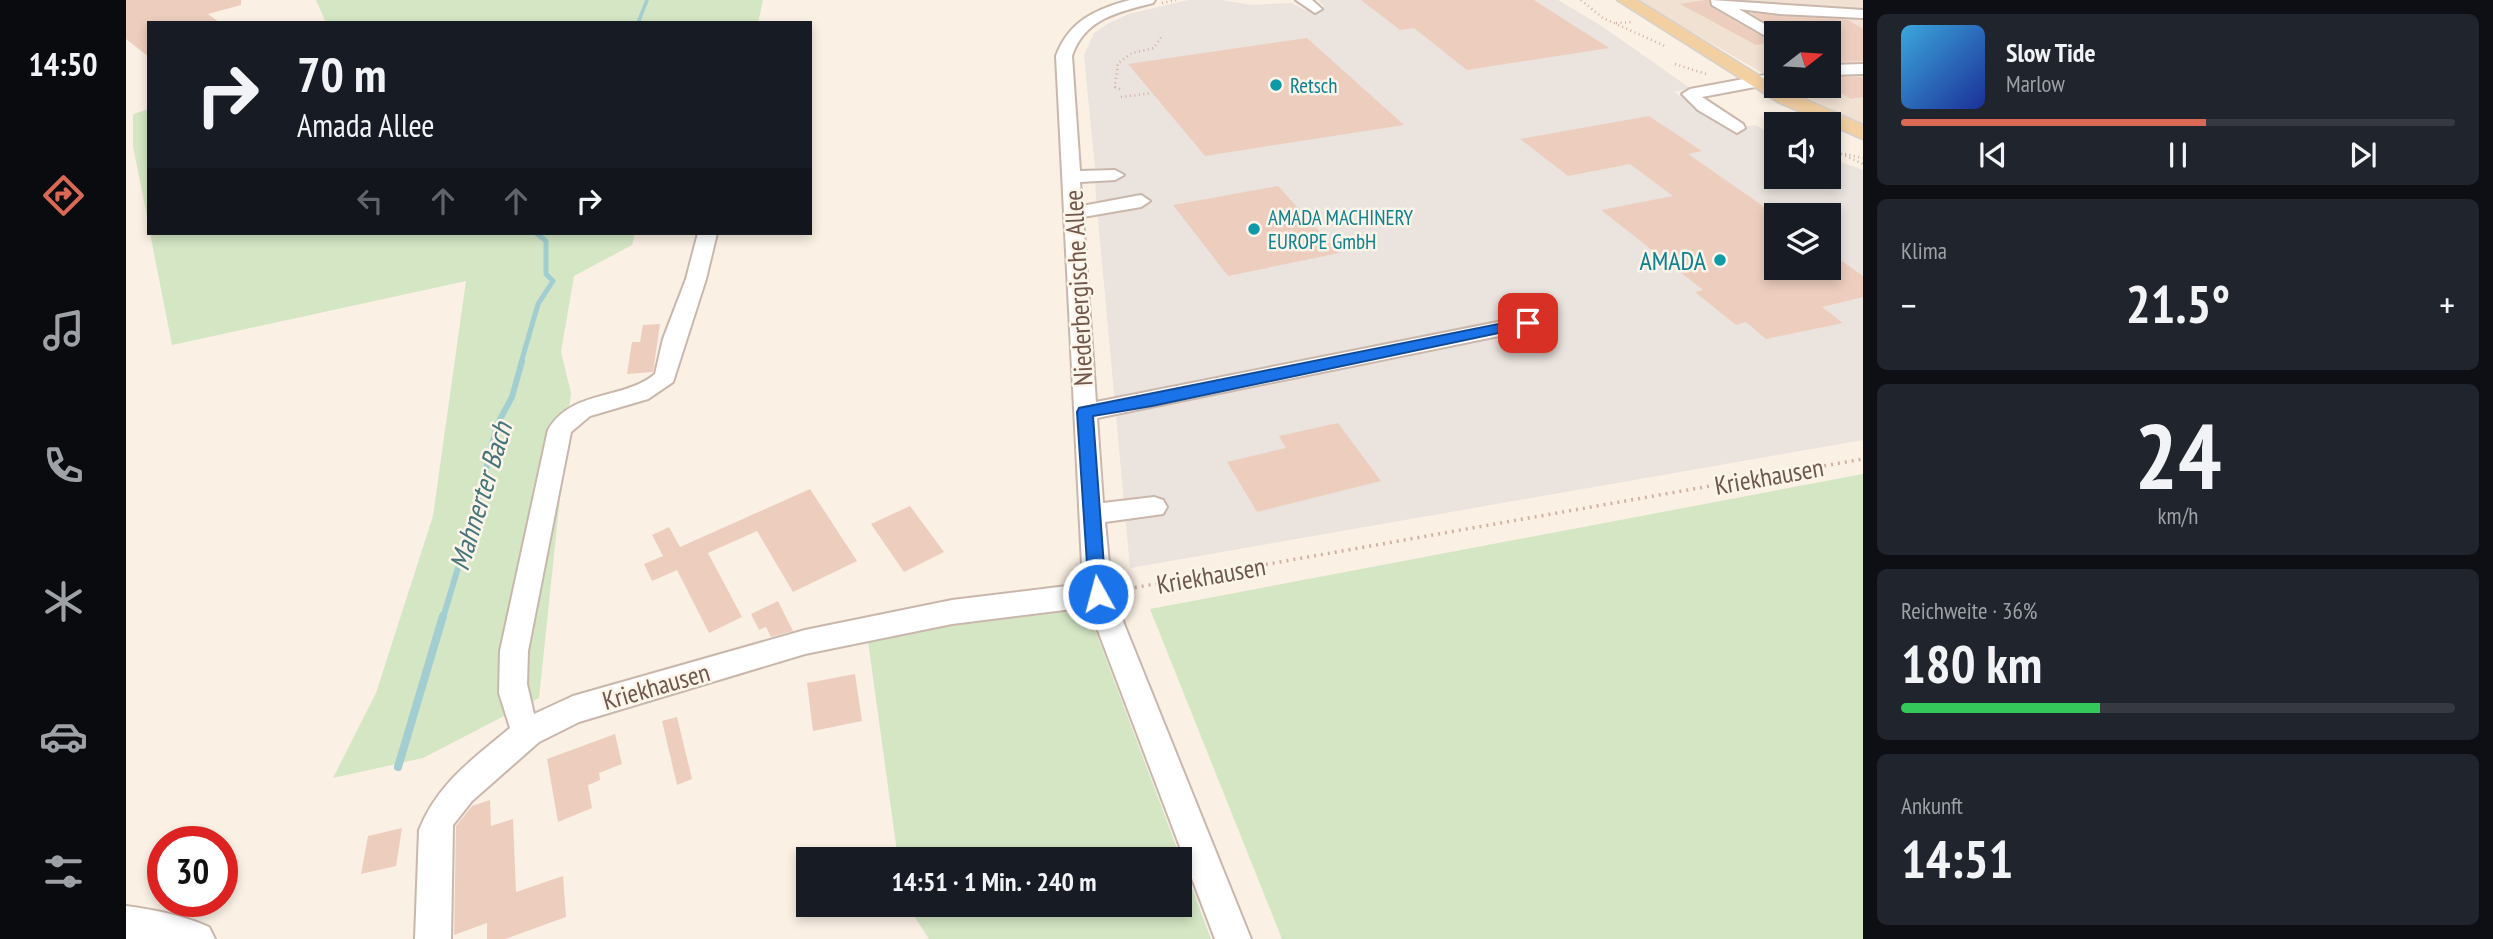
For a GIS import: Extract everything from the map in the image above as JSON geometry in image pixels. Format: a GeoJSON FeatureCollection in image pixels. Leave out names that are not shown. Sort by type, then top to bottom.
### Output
{"type":"FeatureCollection","features":[{"type":"Feature","properties":{"kind":"main road"},"geometry":{"type":"LineString","coordinates":[[1625,0],[1756,81],[1807,109],[1863,133]]}},
{"type":"Feature","properties":{"kind":"street"},"geometry":{"type":"LineString","coordinates":[[1716,1],[1780,10],[1863,14]]}},
{"type":"Feature","properties":{"kind":"street"},"geometry":{"type":"LineString","coordinates":[[1716,1],[1764,31]]}},
{"type":"Feature","properties":{"kind":"street","name":"Niederbergische Allee"},"geometry":{"type":"LineString","coordinates":[[1154,2],[1091,19],[1077,29],[1066,46],[1064,56],[1091,514],[1098,594],[1233,939]]}},
{"type":"Feature","properties":{"kind":"street"},"geometry":{"type":"LineString","coordinates":[[1841,69],[1863,69]]}},
{"type":"Feature","properties":{"kind":"street"},"geometry":{"type":"LineString","coordinates":[[1737,128],[1704,107],[1690,94],[1724,82],[1764,80]]}},
{"type":"Feature","properties":{"kind":"street"},"geometry":{"type":"LineString","coordinates":[[1677,109],[1704,107]]}},
{"type":"Feature","properties":{"kind":"street"},"geometry":{"type":"LineString","coordinates":[[1072,177],[1115,175]]}},
{"type":"Feature","properties":{"kind":"street"},"geometry":{"type":"LineString","coordinates":[[1074,213],[1141,201]]}},
{"type":"Feature","properties":{"kind":"street"},"geometry":{"type":"LineString","coordinates":[[528,732],[515,709],[511,680],[514,651],[560,430],[566,418],[579,410],[645,391],[665,377],[674,339],[696,279],[707,235]]}},
{"type":"Feature","properties":{"kind":"street"},"geometry":{"type":"LineString","coordinates":[[1084,404],[1165,398],[1523,319]]}},
{"type":"Feature","properties":{"kind":"street"},"geometry":{"type":"LineString","coordinates":[[1091,514],[1154,507]]}},
{"type":"Feature","properties":{"kind":"street","name":"Kriekhausen"},"geometry":{"type":"LineString","coordinates":[[433,939],[435,830],[442,814],[461,790],[528,732],[573,710],[806,642],[951,612],[1098,594]]}},
{"type":"Feature","properties":{"kind":"street"},"geometry":{"type":"LineString","coordinates":[[126,923],[163,928],[197,939]]}},
{"type":"Feature","properties":{"kind":"path"},"geometry":{"type":"LineString","coordinates":[[1154,2],[1176,0]]}},
{"type":"Feature","properties":{"kind":"path"},"geometry":{"type":"LineString","coordinates":[[1581,0],[1614,23],[1671,49]]}},
{"type":"Feature","properties":{"kind":"path"},"geometry":{"type":"LineString","coordinates":[[1614,23],[1632,22]]}},
{"type":"Feature","properties":{"kind":"path"},"geometry":{"type":"LineString","coordinates":[[1641,29],[1660,43]]}},
{"type":"Feature","properties":{"kind":"path"},"geometry":{"type":"LineString","coordinates":[[1120,89],[1115,87],[1118,63],[1132,53],[1154,48],[1162,36]]}},
{"type":"Feature","properties":{"kind":"path"},"geometry":{"type":"LineString","coordinates":[[1675,64],[1724,82]]}},
{"type":"Feature","properties":{"kind":"path"},"geometry":{"type":"LineString","coordinates":[[1699,66],[1724,82]]}},
{"type":"Feature","properties":{"kind":"path"},"geometry":{"type":"LineString","coordinates":[[1121,97],[1152,93]]}},
{"type":"Feature","properties":{"kind":"path"},"geometry":{"type":"LineString","coordinates":[[1841,153],[1863,158]]}},
{"type":"Feature","properties":{"kind":"path"},"geometry":{"type":"LineString","coordinates":[[1841,154],[1863,164]]}},
{"type":"Feature","properties":{"kind":"path","name":"Kriekhausen"},"geometry":{"type":"LineString","coordinates":[[1098,594],[1863,459]]}},
{"type":"Feature","properties":{"kind":"shaded area"},"geometry":{"type":"Polygon","coordinates":[[[1188,0],[1222,0],[1251,5],[1291,3],[1305,10],[1325,7],[1318,0],[1558,0],[1603,27],[1690,88],[1674,92],[1731,129],[1755,125],[1764,130],[1764,189],[1841,189],[1841,162],[1863,170],[1863,440],[1130,568],[1095,183],[1116,180],[1114,169],[1095,168],[1084,55],[1094,33],[1129,14],[1188,0]]]}},
{"type":"Feature","properties":{"kind":"shaded area"},"geometry":{"type":"Polygon","coordinates":[[[1637,0],[1863,0],[1863,125],[1808,98],[1841,98],[1841,21],[1764,21],[1764,74],[1637,0]]]}},
{"type":"Feature","properties":{"kind":"green space"},"geometry":{"type":"Polygon","coordinates":[[[316,0],[763,0],[758,21],[325,21],[316,0]]]}},
{"type":"Feature","properties":{"kind":"green space"},"geometry":{"type":"Polygon","coordinates":[[[147,110],[147,216],[133,146],[133,114],[147,110]]]}},
{"type":"Feature","properties":{"kind":"green space"},"geometry":{"type":"Polygon","coordinates":[[[150,235],[634,235],[632,245],[574,276],[561,352],[571,393],[539,698],[423,758],[333,778],[376,693],[433,516],[466,281],[172,345],[150,235]]]}},
{"type":"Feature","properties":{"kind":"green space"},"geometry":{"type":"Polygon","coordinates":[[[1863,474],[1863,939],[1282,939],[1150,609],[1863,474]]]}},
{"type":"Feature","properties":{"kind":"green space"},"geometry":{"type":"Polygon","coordinates":[[[1075,606],[1088,611],[1176,847],[896,847],[867,634],[1075,606]]]}},
{"type":"Feature","properties":{"kind":"green space"},"geometry":{"type":"Polygon","coordinates":[[[1192,888],[1211,939],[929,939],[915,917],[1192,917],[1192,888]]]}},
{"type":"Feature","properties":{"kind":"building"},"geometry":{"type":"Polygon","coordinates":[[[126,0],[241,0],[241,5],[208,14],[217,21],[147,21],[147,55],[126,39],[126,0]]]}},
{"type":"Feature","properties":{"kind":"building"},"geometry":{"type":"Polygon","coordinates":[[[1361,0],[1534,0],[1609,48],[1467,70],[1414,28],[1400,30],[1361,0]]]}},
{"type":"Feature","properties":{"kind":"building"},"geometry":{"type":"Polygon","coordinates":[[[1709,0],[1711,7],[1764,38],[1764,43],[1756,45],[1680,4],[1709,0]]]}},
{"type":"Feature","properties":{"kind":"building"},"geometry":{"type":"Polygon","coordinates":[[[1751,13],[1848,20],[1863,29],[1863,61],[1841,62],[1841,21],[1764,22],[1751,13]]]}},
{"type":"Feature","properties":{"kind":"building","name":"Retsch"},"geometry":{"type":"Polygon","coordinates":[[[1307,38],[1404,125],[1205,156],[1128,64],[1307,38]]]}},
{"type":"Feature","properties":{"kind":"building"},"geometry":{"type":"Polygon","coordinates":[[[1841,77],[1863,77],[1863,97],[1851,99],[1841,94],[1841,77]]]}},
{"type":"Feature","properties":{"kind":"building","name":"AMADA"},"geometry":{"type":"Polygon","coordinates":[[[1649,116],[1702,151],[1688,154],[1764,207],[1764,280],[1841,280],[1841,260],[1863,276],[1863,297],[1822,307],[1843,323],[1766,339],[1746,322],[1736,325],[1695,292],[1703,290],[1601,210],[1673,196],[1630,164],[1568,176],[1520,139],[1649,116]]]}},
{"type":"Feature","properties":{"kind":"building","name":"AMADA MACHINERY EUROPE GmbH"},"geometry":{"type":"Polygon","coordinates":[[[1278,186],[1339,253],[1228,276],[1173,205],[1278,186]]]}},
{"type":"Feature","properties":{"kind":"building"},"geometry":{"type":"Polygon","coordinates":[[[660,324],[653,372],[627,374],[632,342],[640,342],[643,325],[660,324]]]}},
{"type":"Feature","properties":{"kind":"building"},"geometry":{"type":"Polygon","coordinates":[[[1338,423],[1381,481],[1257,512],[1227,462],[1286,448],[1279,436],[1338,423]]]}},
{"type":"Feature","properties":{"kind":"building"},"geometry":{"type":"Polygon","coordinates":[[[810,489],[857,561],[793,592],[757,531],[708,553],[742,617],[709,633],[677,570],[652,581],[644,564],[663,556],[652,535],[669,527],[680,547],[810,489]]]}},
{"type":"Feature","properties":{"kind":"building"},"geometry":{"type":"Polygon","coordinates":[[[910,506],[944,552],[904,572],[871,524],[910,506]]]}},
{"type":"Feature","properties":{"kind":"building"},"geometry":{"type":"Polygon","coordinates":[[[778,601],[793,631],[771,637],[766,627],[759,630],[751,614],[778,601]]]}},
{"type":"Feature","properties":{"kind":"building"},"geometry":{"type":"Polygon","coordinates":[[[855,674],[862,721],[813,731],[807,683],[855,674]]]}},
{"type":"Feature","properties":{"kind":"building"},"geometry":{"type":"Polygon","coordinates":[[[677,717],[692,779],[677,785],[662,721],[677,717]]]}},
{"type":"Feature","properties":{"kind":"building"},"geometry":{"type":"Polygon","coordinates":[[[615,734],[622,764],[599,773],[600,780],[588,785],[592,808],[558,822],[547,759],[615,734]]]}},
{"type":"Feature","properties":{"kind":"building"},"geometry":{"type":"Polygon","coordinates":[[[490,800],[491,826],[513,819],[516,892],[563,876],[566,917],[505,939],[487,939],[487,923],[454,935],[456,826],[472,806],[490,800]]]}},
{"type":"Feature","properties":{"kind":"building"},"geometry":{"type":"Polygon","coordinates":[[[402,828],[396,866],[361,874],[368,836],[402,828]]]}},
{"type":"Feature","properties":{"kind":"waterway","name":"Mahnerter Bach"},"geometry":{"type":"LineString","coordinates":[[639,21],[647,0]]}},
{"type":"Feature","properties":{"kind":"waterway","name":"Mahnerter Bach"},"geometry":{"type":"LineString","coordinates":[[521,363],[538,304],[553,281],[546,274],[546,241],[538,235]]}},
{"type":"Feature","properties":{"kind":"waterway","name":"Mahnerter Bach"},"geometry":{"type":"LineString","coordinates":[[443,618],[478,501],[497,425],[512,397],[522,361]]}},
{"type":"Feature","properties":{"kind":"waterway","name":"Mahnerter Bach"},"geometry":{"type":"LineString","coordinates":[[398,767],[443,616]]}},
{"type":"Feature","properties":{"kind":"place","name":"Retsch"},"geometry":{"type":"Point","coordinates":[1276,85]}},
{"type":"Feature","properties":{"kind":"place","name":"AMADA MACHINERY EUROPE GmbH"},"geometry":{"type":"Point","coordinates":[1254,229]}},
{"type":"Feature","properties":{"kind":"place","name":"AMADA"},"geometry":{"type":"Point","coordinates":[1720,260]}},
{"type":"Feature","properties":{"kind":"route"},"geometry":{"type":"LineString","coordinates":[[1098,594],[1085,412],[1152,401],[1528,323]]}}]}
